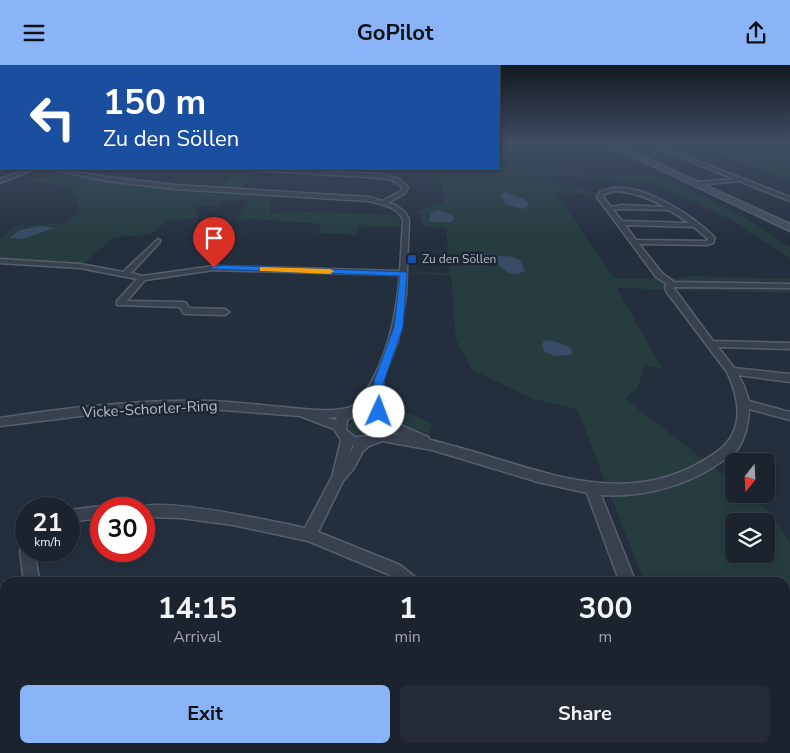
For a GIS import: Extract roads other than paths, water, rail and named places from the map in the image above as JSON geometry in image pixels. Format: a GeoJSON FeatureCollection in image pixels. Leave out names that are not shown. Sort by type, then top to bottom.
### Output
{"type":"FeatureCollection","features":[{"type":"Feature","properties":{"kind":"main road"},"geometry":{"type":"LineString","coordinates":[[678,175],[790,228]]}},
{"type":"Feature","properties":{"kind":"street"},"geometry":{"type":"LineString","coordinates":[[0,181],[15,175]]}},
{"type":"Feature","properties":{"kind":"street"},"geometry":{"type":"LineString","coordinates":[[98,175],[167,187],[358,198],[384,203],[398,209],[405,216],[404,273],[398,327],[379,381],[360,408],[379,412]]}},
{"type":"Feature","properties":{"kind":"street"},"geometry":{"type":"LineString","coordinates":[[367,175],[381,176],[403,184],[405,187],[403,192],[384,203]]}},
{"type":"Feature","properties":{"kind":"street"},"geometry":{"type":"LineString","coordinates":[[727,175],[790,199]]}},
{"type":"Feature","properties":{"kind":"street"},"geometry":{"type":"LineString","coordinates":[[698,184],[738,180]]}},
{"type":"Feature","properties":{"kind":"street"},"geometry":{"type":"LineString","coordinates":[[636,242],[711,242],[712,238],[673,210],[643,195],[620,190],[608,190],[601,194],[600,197],[636,242],[659,275],[672,284],[790,286]]}},
{"type":"Feature","properties":{"kind":"street"},"geometry":{"type":"LineString","coordinates":[[610,209],[622,207],[673,210]]}},
{"type":"Feature","properties":{"kind":"street"},"geometry":{"type":"LineString","coordinates":[[620,223],[696,225]]}},
{"type":"Feature","properties":{"kind":"street"},"geometry":{"type":"LineString","coordinates":[[125,275],[158,241]]}},
{"type":"Feature","properties":{"kind":"street"},"geometry":{"type":"LineString","coordinates":[[0,261],[80,266],[142,278],[214,268],[404,273]]}},
{"type":"Feature","properties":{"kind":"street"},"geometry":{"type":"LineString","coordinates":[[142,278],[120,303],[183,305],[186,311],[225,312]]}},
{"type":"Feature","properties":{"kind":"street"},"geometry":{"type":"LineString","coordinates":[[338,477],[350,464],[359,448],[381,436],[432,445],[545,479],[592,489],[609,490],[651,486],[669,482],[704,468],[732,447],[743,421],[744,404],[739,386],[731,371],[670,291],[669,287],[672,284]]}},
{"type":"Feature","properties":{"kind":"street"},"geometry":{"type":"LineString","coordinates":[[711,344],[790,346]]}},
{"type":"Feature","properties":{"kind":"street"},"geometry":{"type":"LineString","coordinates":[[731,371],[790,378]]}},
{"type":"Feature","properties":{"kind":"street"},"geometry":{"type":"LineString","coordinates":[[379,381],[379,412],[386,424],[432,445]]}},
{"type":"Feature","properties":{"kind":"street"},"geometry":{"type":"LineString","coordinates":[[744,404],[790,417]]}},
{"type":"Feature","properties":{"kind":"street","name":"Vicke-Schorler-Ring"},"geometry":{"type":"LineString","coordinates":[[0,422],[47,415],[170,405],[239,407],[301,413],[347,413],[360,408]]}},
{"type":"Feature","properties":{"kind":"street","name":"Vicke-Schorler-Ring"},"geometry":{"type":"LineString","coordinates":[[301,413],[339,426]]}},
{"type":"Feature","properties":{"kind":"street"},"geometry":{"type":"LineString","coordinates":[[347,413],[339,426],[342,435],[347,439],[366,443]]}},
{"type":"Feature","properties":{"kind":"street"},"geometry":{"type":"LineString","coordinates":[[381,436],[386,424]]}},
{"type":"Feature","properties":{"kind":"street"},"geometry":{"type":"LineString","coordinates":[[309,535],[338,477],[347,439]]}},
{"type":"Feature","properties":{"kind":"street"},"geometry":{"type":"LineString","coordinates":[[592,489],[626,577]]}},
{"type":"Feature","properties":{"kind":"street"},"geometry":{"type":"LineString","coordinates":[[155,511],[181,512],[233,519],[309,535],[395,570],[403,577]]}},
{"type":"Feature","properties":{"kind":"street"},"geometry":{"type":"LineString","coordinates":[[29,562],[31,577]]}},
{"type":"Feature","properties":{"kind":"water"},"geometry":{"type":"Polygon","coordinates":[[[504,192],[526,200],[529,205],[523,209],[507,205],[499,196],[504,192]]]}},
{"type":"Feature","properties":{"kind":"water"},"geometry":{"type":"Polygon","coordinates":[[[439,210],[450,214],[454,218],[452,222],[429,222],[431,213],[439,210]]]}},
{"type":"Feature","properties":{"kind":"water"},"geometry":{"type":"Polygon","coordinates":[[[41,226],[54,228],[22,239],[10,238],[20,230],[41,226]]]}},
{"type":"Feature","properties":{"kind":"water"},"geometry":{"type":"Polygon","coordinates":[[[474,254],[513,257],[520,260],[525,271],[515,274],[510,273],[493,261],[474,254]]]}},
{"type":"Feature","properties":{"kind":"water"},"geometry":{"type":"Polygon","coordinates":[[[551,340],[571,348],[572,355],[554,356],[545,352],[542,345],[544,341],[551,340]]]}},
{"type":"Feature","properties":{"kind":"place","name":"Zu den Söllen"},"geometry":{"type":"Point","coordinates":[412,259]}}]}
